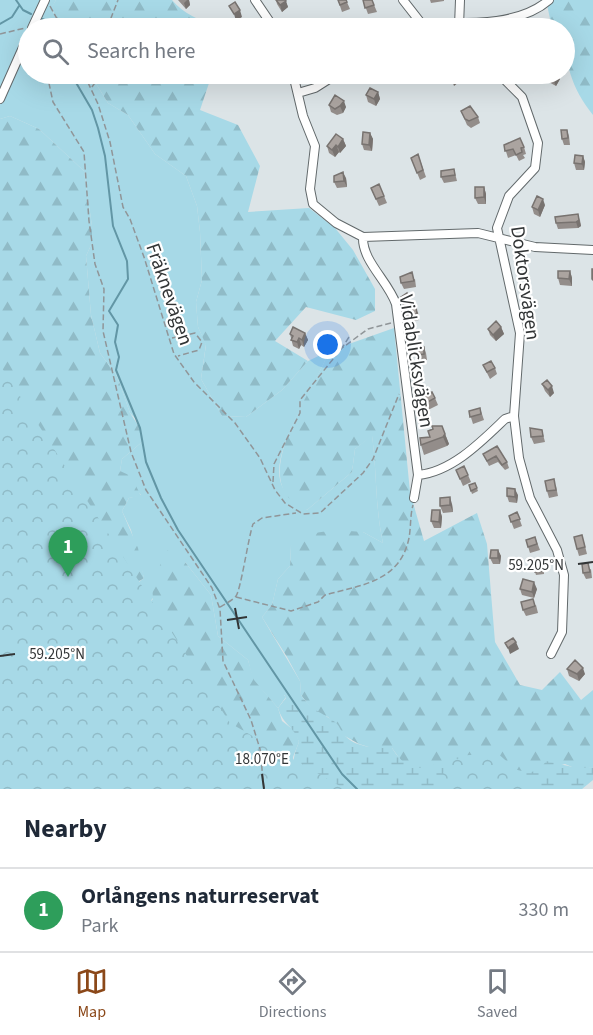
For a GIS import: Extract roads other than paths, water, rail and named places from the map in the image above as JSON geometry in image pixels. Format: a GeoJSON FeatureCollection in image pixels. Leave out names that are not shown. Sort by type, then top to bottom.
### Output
{"type":"FeatureCollection","features":[{"type":"Feature","properties":{"kind":"street"},"geometry":{"type":"LineString","coordinates":[[37,18],[46,0]]}},
{"type":"Feature","properties":{"kind":"street"},"geometry":{"type":"LineString","coordinates":[[255,0],[267,18]]}},
{"type":"Feature","properties":{"kind":"street"},"geometry":{"type":"LineString","coordinates":[[403,0],[417,18]]}},
{"type":"Feature","properties":{"kind":"street"},"geometry":{"type":"LineString","coordinates":[[459,18],[460,0]]}},
{"type":"Feature","properties":{"kind":"street"},"geometry":{"type":"LineString","coordinates":[[508,18],[526,15],[549,0]]}},
{"type":"Feature","properties":{"kind":"street"},"geometry":{"type":"LineString","coordinates":[[0,99],[18,58]]}},
{"type":"Feature","properties":{"kind":"street"},"geometry":{"type":"LineString","coordinates":[[296,84],[315,146],[310,189],[313,204],[336,223],[363,237],[466,232],[499,237],[535,247],[593,250]]}},
{"type":"Feature","properties":{"kind":"street"},"geometry":{"type":"LineString","coordinates":[[298,93],[321,84]]}},
{"type":"Feature","properties":{"kind":"street","name":"Doktorsvägen"},"geometry":{"type":"LineString","coordinates":[[509,84],[524,100],[538,147],[532,174],[507,200],[497,228],[520,333],[514,416],[525,485],[557,550],[564,576],[562,632],[551,654]]}},
{"type":"Feature","properties":{"kind":"street","name":"Vidablicksvägen"},"geometry":{"type":"LineString","coordinates":[[363,237],[364,252],[393,296],[418,475],[414,498]]}},
{"type":"Feature","properties":{"kind":"street"},"geometry":{"type":"LineString","coordinates":[[418,475],[438,469],[462,456],[506,419],[514,416]]}},
{"type":"Feature","properties":{"kind":"waterway"},"geometry":{"type":"LineString","coordinates":[[16,0],[23,10],[31,14]]}},
{"type":"Feature","properties":{"kind":"waterway"},"geometry":{"type":"LineString","coordinates":[[0,24],[12,17],[19,6]]}},
{"type":"Feature","properties":{"kind":"waterway"},"geometry":{"type":"LineString","coordinates":[[77,84],[92,110],[98,128],[105,156],[113,226],[127,261],[128,279],[109,311],[118,325],[115,342],[119,357],[116,370],[140,428],[146,462],[178,530],[342,774],[357,789]]}},
{"type":"Feature","properties":{"kind":"place","name":"Orlångens naturreservat"},"geometry":{"type":"Point","coordinates":[68,577]}}]}
